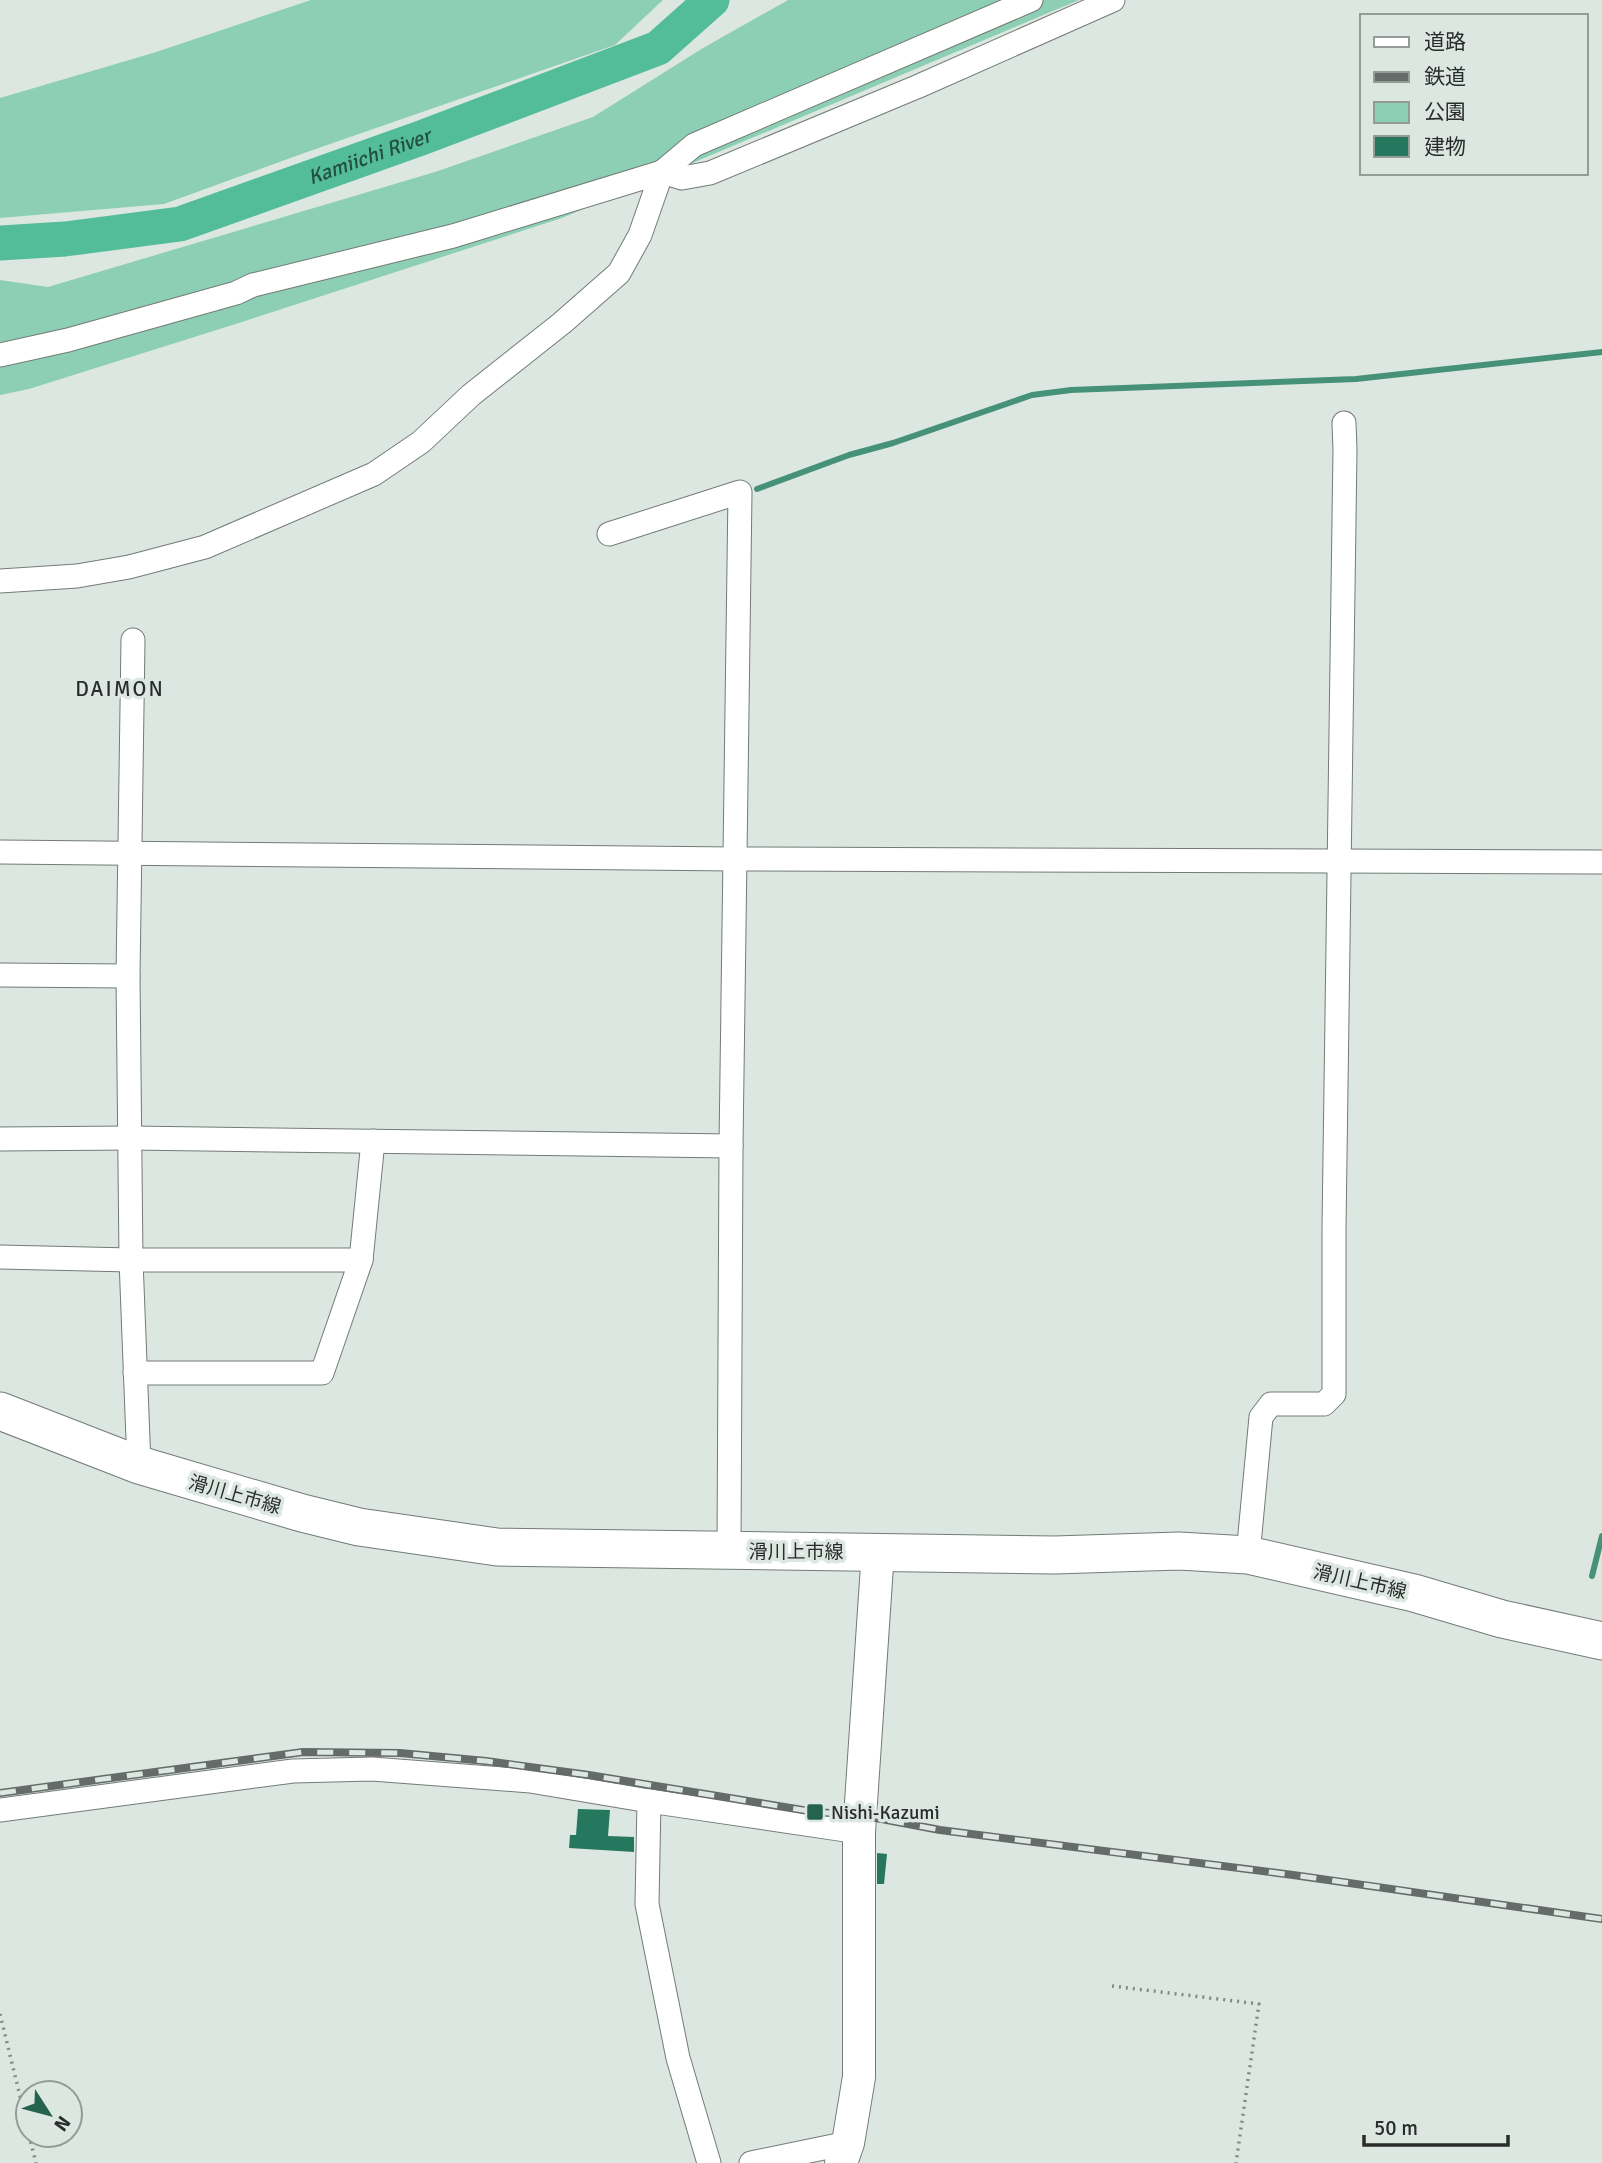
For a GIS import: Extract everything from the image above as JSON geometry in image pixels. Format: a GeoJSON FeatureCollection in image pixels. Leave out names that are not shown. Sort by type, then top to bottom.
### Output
{"type":"FeatureCollection","features":[{"type":"Feature","properties":{"kind":"main road","name":"滑川上市線"},"geometry":{"type":"LineString","coordinates":[[0,1411],[139,1465],[313,1516],[359,1527],[455,1542],[497,1547],[1055,1555],[1178,1551],[1248,1555],[1414,1593],[1502,1619],[1599,1634]]}},
{"type":"Feature","properties":{"kind":"street"},"geometry":{"type":"LineString","coordinates":[[0,355],[68,340],[236,293],[253,285],[453,236],[662,172],[694,145],[1031,0]]}},
{"type":"Feature","properties":{"kind":"street"},"geometry":{"type":"LineString","coordinates":[[662,172],[682,178],[710,173],[919,86],[1113,0]]}},
{"type":"Feature","properties":{"kind":"street"},"geometry":{"type":"LineString","coordinates":[[0,582],[103,572],[205,547],[374,474],[421,442],[471,395],[562,323],[619,273],[640,235],[662,172]]}},
{"type":"Feature","properties":{"kind":"street"},"geometry":{"type":"LineString","coordinates":[[1248,1555],[1261,1417],[1271,1404],[1324,1404],[1334,1394],[1338,862],[1345,449],[1343,424]]}},
{"type":"Feature","properties":{"kind":"street"},"geometry":{"type":"LineString","coordinates":[[609,534],[740,492],[731,1146],[729,1550]]}},
{"type":"Feature","properties":{"kind":"street"},"geometry":{"type":"LineString","coordinates":[[133,640],[128,976],[131,1260],[139,1465]]}},
{"type":"Feature","properties":{"kind":"street"},"geometry":{"type":"LineString","coordinates":[[0,852],[734,859],[1602,862]]}},
{"type":"Feature","properties":{"kind":"street"},"geometry":{"type":"LineString","coordinates":[[0,975],[128,976]]}},
{"type":"Feature","properties":{"kind":"street"},"geometry":{"type":"LineString","coordinates":[[0,1139],[131,1138],[731,1146]]}},
{"type":"Feature","properties":{"kind":"street"},"geometry":{"type":"LineString","coordinates":[[135,1373],[322,1373],[361,1260],[373,1141]]}},
{"type":"Feature","properties":{"kind":"street"},"geometry":{"type":"LineString","coordinates":[[0,1257],[361,1260]]}},
{"type":"Feature","properties":{"kind":"street"},"geometry":{"type":"LineString","coordinates":[[751,2163],[845,2153],[859,2077],[859,1832],[878,1551]]}},
{"type":"Feature","properties":{"kind":"street"},"geometry":{"type":"LineString","coordinates":[[0,1810],[293,1771],[372,1769],[530,1781],[859,1832]]}},
{"type":"Feature","properties":{"kind":"street"},"geometry":{"type":"LineString","coordinates":[[649,1801],[648,1903],[678,2058],[709,2163]]}},
{"type":"Feature","properties":{"kind":"path"},"geometry":{"type":"LineString","coordinates":[[1112,1986],[1259,2004],[1237,2163]]}},
{"type":"Feature","properties":{"kind":"path"},"geometry":{"type":"LineString","coordinates":[[0,2014],[16,2079]]}},
{"type":"Feature","properties":{"kind":"green space"},"geometry":{"type":"Polygon","coordinates":[[[311,0],[663,0],[615,45],[164,204],[0,218],[0,98],[153,53],[311,0]]]}},
{"type":"Feature","properties":{"kind":"green space"},"geometry":{"type":"Polygon","coordinates":[[[788,0],[1079,0],[562,218],[242,322],[29,389],[0,395],[0,280],[48,287],[435,172],[593,117],[703,48],[788,0]]]}},
{"type":"Feature","properties":{"kind":"building"},"geometry":{"type":"Polygon","coordinates":[[[578,1809],[610,1810],[608,1836],[634,1837],[634,1852],[569,1848],[570,1835],[576,1835],[578,1809]]]}},
{"type":"Feature","properties":{"kind":"building"},"geometry":{"type":"Polygon","coordinates":[[[877,1853],[887,1854],[884,1884],[877,1884],[877,1853]]]}},
{"type":"Feature","properties":{"kind":"waterway","name":"Kamiichi River"},"geometry":{"type":"LineString","coordinates":[[0,243],[65,239],[180,224],[421,138],[658,48],[712,0]]}},
{"type":"Feature","properties":{"kind":"waterway"},"geometry":{"type":"LineString","coordinates":[[757,489],[849,455],[893,443],[1032,395],[1071,390],[1356,379],[1602,352]]}},
{"type":"Feature","properties":{"kind":"waterway"},"geometry":{"type":"LineString","coordinates":[[1592,1576],[1602,1536]]}},
{"type":"Feature","properties":{"kind":"railway"},"geometry":{"type":"LineString","coordinates":[[0,1793],[303,1752],[400,1753],[589,1775],[815,1812],[860,1815],[940,1830],[1293,1875],[1602,1919]]}},
{"type":"Feature","properties":{"kind":"place","name":"Nishi-Kazumi"},"geometry":{"type":"Point","coordinates":[815,1812]}},
{"type":"Feature","properties":{"kind":"district","name":"DAIMON"},"geometry":{"type":"Point","coordinates":[120,689]}}]}
